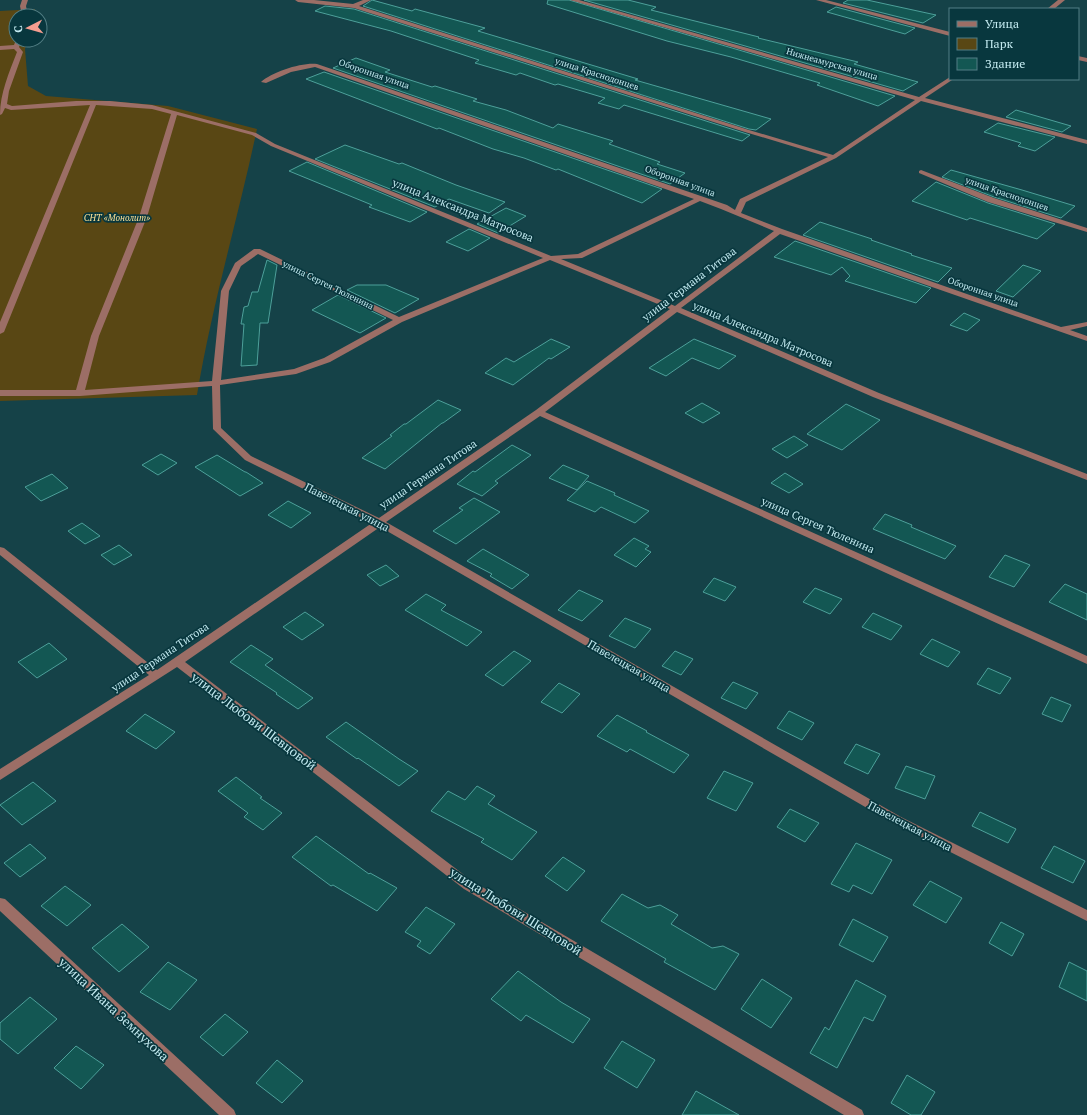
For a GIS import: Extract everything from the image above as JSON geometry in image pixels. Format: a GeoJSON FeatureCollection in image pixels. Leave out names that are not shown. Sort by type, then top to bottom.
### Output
{"type":"FeatureCollection","features":[{"type":"Feature","properties":{"kind":"street","name":"улица Краснодонцев"},"geometry":{"type":"LineString","coordinates":[[298,0],[354,6],[834,157]]}},
{"type":"Feature","properties":{"kind":"street"},"geometry":{"type":"LineString","coordinates":[[347,9],[368,0]]}},
{"type":"Feature","properties":{"kind":"street","name":"Нижнеамурская улица"},"geometry":{"type":"LineString","coordinates":[[573,0],[920,99],[1087,142]]}},
{"type":"Feature","properties":{"kind":"street"},"geometry":{"type":"LineString","coordinates":[[819,0],[949,34]]}},
{"type":"Feature","properties":{"kind":"street"},"geometry":{"type":"LineString","coordinates":[[1051,8],[1062,0]]}},
{"type":"Feature","properties":{"kind":"street"},"geometry":{"type":"LineString","coordinates":[[0,113],[1,105],[20,52],[17,48]]}},
{"type":"Feature","properties":{"kind":"street","name":"Оборонная улица"},"geometry":{"type":"LineString","coordinates":[[264,82],[286,70],[302,65],[315,65],[601,163],[724,207],[737,214],[779,231],[1087,339]]}},
{"type":"Feature","properties":{"kind":"street"},"geometry":{"type":"LineString","coordinates":[[737,214],[743,202],[834,157],[949,80]]}},
{"type":"Feature","properties":{"kind":"street"},"geometry":{"type":"LineString","coordinates":[[0,332],[94,103]]}},
{"type":"Feature","properties":{"kind":"street","name":"улица Александра Матросова"},"geometry":{"type":"LineString","coordinates":[[1,105],[11,108],[94,103],[152,107],[254,134],[273,144],[676,309],[876,395],[1087,477]]}},
{"type":"Feature","properties":{"kind":"street"},"geometry":{"type":"LineString","coordinates":[[80,393],[95,336],[143,217],[174,113]]}},
{"type":"Feature","properties":{"kind":"street","name":"улица Краснодонцев"},"geometry":{"type":"LineString","coordinates":[[921,172],[991,200],[1087,230]]}},
{"type":"Feature","properties":{"kind":"street"},"geometry":{"type":"LineString","coordinates":[[0,393],[80,393],[216,383],[296,371],[327,360],[399,320],[549,258],[579,256],[699,199]]}},
{"type":"Feature","properties":{"kind":"street","name":"улица Германа Титова"},"geometry":{"type":"LineString","coordinates":[[0,775],[177,662],[539,412],[779,231]]}},
{"type":"Feature","properties":{"kind":"street","name":"улица Сергея Тюленина"},"geometry":{"type":"LineString","coordinates":[[257,251],[399,320]]}},
{"type":"Feature","properties":{"kind":"street","name":"Павелецкая улица"},"geometry":{"type":"LineString","coordinates":[[257,251],[238,265],[225,291],[216,383],[217,429],[248,458],[379,522],[897,820],[1087,916]]}},
{"type":"Feature","properties":{"kind":"street"},"geometry":{"type":"LineString","coordinates":[[1060,330],[1087,324]]}},
{"type":"Feature","properties":{"kind":"street","name":"улица Сергея Тюленина"},"geometry":{"type":"LineString","coordinates":[[539,412],[1087,660]]}},
{"type":"Feature","properties":{"kind":"street"},"geometry":{"type":"LineString","coordinates":[[0,550],[156,675]]}},
{"type":"Feature","properties":{"kind":"street","name":"улица Любови Шевцовой"},"geometry":{"type":"LineString","coordinates":[[177,662],[468,885],[858,1115]]}},
{"type":"Feature","properties":{"kind":"street","name":"улица Ивана Земнухова"},"geometry":{"type":"LineString","coordinates":[[0,903],[229,1115]]}},
{"type":"Feature","properties":{"kind":"green space","name":"СНТ «Монолит»"},"geometry":{"type":"Polygon","coordinates":[[[0,11],[8,11],[8,48],[25,48],[28,86],[46,96],[168,106],[257,129],[210,328],[197,395],[0,401],[0,11]]]}},
{"type":"Feature","properties":{"kind":"building"},"geometry":{"type":"Polygon","coordinates":[[[372,0],[412,11],[415,9],[485,28],[478,31],[638,79],[635,80],[771,119],[756,130],[749,129],[363,6],[372,0]]]}},
{"type":"Feature","properties":{"kind":"building"},"geometry":{"type":"Polygon","coordinates":[[[548,0],[569,0],[895,96],[878,106],[817,85],[820,83],[731,57],[667,41],[547,4],[548,0]]]}},
{"type":"Feature","properties":{"kind":"building"},"geometry":{"type":"Polygon","coordinates":[[[584,0],[628,0],[656,7],[651,10],[858,62],[854,64],[918,82],[903,91],[584,0]]]}},
{"type":"Feature","properties":{"kind":"building"},"geometry":{"type":"Polygon","coordinates":[[[848,0],[867,0],[936,15],[923,23],[843,3],[848,0]]]}},
{"type":"Feature","properties":{"kind":"building"},"geometry":{"type":"Polygon","coordinates":[[[325,6],[354,9],[750,135],[742,141],[624,105],[619,109],[598,103],[605,98],[558,84],[555,85],[520,73],[516,75],[475,63],[479,60],[391,31],[315,11],[325,6]]]}},
{"type":"Feature","properties":{"kind":"building"},"geometry":{"type":"Polygon","coordinates":[[[836,7],[915,28],[905,34],[827,12],[836,7]]]}},
{"type":"Feature","properties":{"kind":"building"},"geometry":{"type":"Polygon","coordinates":[[[356,58],[390,70],[385,72],[477,99],[473,101],[506,110],[553,128],[558,124],[613,141],[609,144],[660,162],[657,164],[685,173],[670,184],[333,68],[356,58]]]}},
{"type":"Feature","properties":{"kind":"building"},"geometry":{"type":"Polygon","coordinates":[[[324,72],[662,189],[642,203],[558,169],[556,170],[524,158],[493,149],[439,128],[437,129],[306,79],[324,72]]]}},
{"type":"Feature","properties":{"kind":"building"},"geometry":{"type":"Polygon","coordinates":[[[1016,110],[1071,126],[1062,132],[1006,117],[1016,110]]]}},
{"type":"Feature","properties":{"kind":"building"},"geometry":{"type":"Polygon","coordinates":[[[998,123],[1055,137],[1035,151],[1018,146],[1021,143],[984,132],[998,123]]]}},
{"type":"Feature","properties":{"kind":"building"},"geometry":{"type":"Polygon","coordinates":[[[345,145],[399,164],[402,163],[456,185],[505,202],[489,213],[449,199],[435,207],[315,159],[345,145]]]}},
{"type":"Feature","properties":{"kind":"building"},"geometry":{"type":"Polygon","coordinates":[[[307,162],[427,212],[410,222],[369,207],[372,205],[289,171],[307,162]]]}},
{"type":"Feature","properties":{"kind":"building"},"geometry":{"type":"Polygon","coordinates":[[[951,170],[1075,206],[1061,218],[994,197],[942,177],[951,170]]]}},
{"type":"Feature","properties":{"kind":"building"},"geometry":{"type":"Polygon","coordinates":[[[936,182],[988,203],[1055,224],[1037,239],[970,218],[967,220],[912,201],[936,182]]]}},
{"type":"Feature","properties":{"kind":"building"},"geometry":{"type":"Polygon","coordinates":[[[506,208],[526,216],[498,233],[477,224],[506,208]]]}},
{"type":"Feature","properties":{"kind":"building"},"geometry":{"type":"Polygon","coordinates":[[[820,222],[872,239],[871,240],[912,254],[911,255],[952,268],[938,282],[803,235],[820,222]]]}},
{"type":"Feature","properties":{"kind":"building"},"geometry":{"type":"Polygon","coordinates":[[[469,229],[490,238],[468,251],[446,242],[469,229]]]}},
{"type":"Feature","properties":{"kind":"building"},"geometry":{"type":"Polygon","coordinates":[[[795,241],[931,288],[916,303],[845,281],[850,276],[842,267],[831,275],[774,257],[795,241]]]}},
{"type":"Feature","properties":{"kind":"building"},"geometry":{"type":"Polygon","coordinates":[[[267,260],[277,265],[268,323],[260,323],[257,365],[241,366],[244,324],[241,324],[244,307],[248,306],[252,292],[258,292],[267,260]]]}},
{"type":"Feature","properties":{"kind":"building"},"geometry":{"type":"Polygon","coordinates":[[[1023,265],[1041,271],[1013,297],[996,291],[1023,265]]]}},
{"type":"Feature","properties":{"kind":"building"},"geometry":{"type":"Polygon","coordinates":[[[357,285],[386,285],[419,299],[395,313],[347,290],[357,285]]]}},
{"type":"Feature","properties":{"kind":"building"},"geometry":{"type":"Polygon","coordinates":[[[338,295],[386,318],[360,333],[312,310],[338,295]]]}},
{"type":"Feature","properties":{"kind":"building"},"geometry":{"type":"Polygon","coordinates":[[[964,313],[980,320],[967,331],[950,325],[964,313]]]}},
{"type":"Feature","properties":{"kind":"building"},"geometry":{"type":"Polygon","coordinates":[[[551,339],[570,347],[551,359],[549,358],[513,385],[485,373],[506,358],[514,362],[551,339]]]}},
{"type":"Feature","properties":{"kind":"building"},"geometry":{"type":"Polygon","coordinates":[[[694,339],[736,356],[719,369],[692,358],[666,376],[649,368],[694,339]]]}},
{"type":"Feature","properties":{"kind":"building"},"geometry":{"type":"Polygon","coordinates":[[[438,400],[461,410],[442,423],[385,469],[362,458],[392,436],[390,435],[404,424],[438,400]]]}},
{"type":"Feature","properties":{"kind":"building"},"geometry":{"type":"Polygon","coordinates":[[[702,403],[720,413],[703,423],[685,413],[702,403]]]}},
{"type":"Feature","properties":{"kind":"building"},"geometry":{"type":"Polygon","coordinates":[[[846,404],[880,420],[842,450],[807,434],[846,404]]]}},
{"type":"Feature","properties":{"kind":"building"},"geometry":{"type":"Polygon","coordinates":[[[794,436],[808,445],[787,458],[772,449],[794,436]]]}},
{"type":"Feature","properties":{"kind":"building"},"geometry":{"type":"Polygon","coordinates":[[[512,445],[531,455],[495,481],[498,483],[482,496],[457,484],[473,471],[475,472],[512,445]]]}},
{"type":"Feature","properties":{"kind":"building"},"geometry":{"type":"Polygon","coordinates":[[[161,454],[177,463],[158,475],[142,465],[161,454]]]}},
{"type":"Feature","properties":{"kind":"building"},"geometry":{"type":"Polygon","coordinates":[[[217,455],[263,483],[240,496],[195,467],[217,455]]]}},
{"type":"Feature","properties":{"kind":"building"},"geometry":{"type":"Polygon","coordinates":[[[563,465],[589,476],[577,490],[549,478],[563,465]]]}},
{"type":"Feature","properties":{"kind":"building"},"geometry":{"type":"Polygon","coordinates":[[[785,473],[803,484],[789,493],[771,483],[785,473]]]}},
{"type":"Feature","properties":{"kind":"building"},"geometry":{"type":"Polygon","coordinates":[[[52,474],[68,488],[41,501],[25,487],[52,474]]]}},
{"type":"Feature","properties":{"kind":"building"},"geometry":{"type":"Polygon","coordinates":[[[587,481],[615,493],[614,495],[649,511],[635,523],[601,507],[595,512],[567,500],[587,481]]]}},
{"type":"Feature","properties":{"kind":"building"},"geometry":{"type":"Polygon","coordinates":[[[474,498],[500,512],[456,544],[433,531],[463,510],[459,508],[474,498]]]}},
{"type":"Feature","properties":{"kind":"building"},"geometry":{"type":"Polygon","coordinates":[[[288,501],[311,513],[291,528],[268,515],[288,501]]]}},
{"type":"Feature","properties":{"kind":"building"},"geometry":{"type":"Polygon","coordinates":[[[885,514],[956,546],[945,559],[873,529],[885,514]]]}},
{"type":"Feature","properties":{"kind":"building"},"geometry":{"type":"Polygon","coordinates":[[[82,523],[100,536],[85,544],[68,531],[82,523]]]}},
{"type":"Feature","properties":{"kind":"building"},"geometry":{"type":"Polygon","coordinates":[[[634,538],[649,546],[645,549],[651,552],[636,567],[614,555],[634,538]]]}},
{"type":"Feature","properties":{"kind":"building"},"geometry":{"type":"Polygon","coordinates":[[[119,545],[132,555],[114,565],[101,555],[119,545]]]}},
{"type":"Feature","properties":{"kind":"building"},"geometry":{"type":"Polygon","coordinates":[[[483,549],[529,575],[512,589],[490,576],[492,574],[467,561],[483,549]]]}},
{"type":"Feature","properties":{"kind":"building"},"geometry":{"type":"Polygon","coordinates":[[[1005,555],[1030,565],[1014,587],[989,577],[1005,555]]]}},
{"type":"Feature","properties":{"kind":"building"},"geometry":{"type":"Polygon","coordinates":[[[386,565],[399,576],[380,586],[367,575],[386,565]]]}},
{"type":"Feature","properties":{"kind":"building"},"geometry":{"type":"Polygon","coordinates":[[[714,578],[736,587],[725,601],[703,592],[714,578]]]}},
{"type":"Feature","properties":{"kind":"building"},"geometry":{"type":"Polygon","coordinates":[[[1065,584],[1087,594],[1087,620],[1049,602],[1065,584]]]}},
{"type":"Feature","properties":{"kind":"building"},"geometry":{"type":"Polygon","coordinates":[[[815,588],[842,599],[830,614],[803,602],[815,588]]]}},
{"type":"Feature","properties":{"kind":"building"},"geometry":{"type":"Polygon","coordinates":[[[579,590],[603,601],[582,621],[558,610],[579,590]]]}},
{"type":"Feature","properties":{"kind":"building"},"geometry":{"type":"Polygon","coordinates":[[[426,594],[446,605],[441,610],[482,632],[467,646],[405,610],[426,594]]]}},
{"type":"Feature","properties":{"kind":"building"},"geometry":{"type":"Polygon","coordinates":[[[305,612],[324,625],[302,640],[283,627],[305,612]]]}},
{"type":"Feature","properties":{"kind":"building"},"geometry":{"type":"Polygon","coordinates":[[[873,613],[902,626],[891,640],[862,627],[873,613]]]}},
{"type":"Feature","properties":{"kind":"building"},"geometry":{"type":"Polygon","coordinates":[[[625,618],[651,629],[635,648],[609,636],[625,618]]]}},
{"type":"Feature","properties":{"kind":"building"},"geometry":{"type":"Polygon","coordinates":[[[932,639],[960,652],[948,667],[920,654],[932,639]]]}},
{"type":"Feature","properties":{"kind":"building"},"geometry":{"type":"Polygon","coordinates":[[[49,643],[67,659],[37,678],[18,662],[49,643]]]}},
{"type":"Feature","properties":{"kind":"building"},"geometry":{"type":"Polygon","coordinates":[[[251,645],[273,659],[265,665],[313,698],[298,709],[276,694],[277,693],[230,662],[251,645]]]}},
{"type":"Feature","properties":{"kind":"building"},"geometry":{"type":"Polygon","coordinates":[[[514,651],[531,661],[503,686],[485,675],[514,651]]]}},
{"type":"Feature","properties":{"kind":"building"},"geometry":{"type":"Polygon","coordinates":[[[675,651],[693,659],[681,675],[662,666],[675,651]]]}},
{"type":"Feature","properties":{"kind":"building"},"geometry":{"type":"Polygon","coordinates":[[[988,668],[1011,678],[1000,694],[977,684],[988,668]]]}},
{"type":"Feature","properties":{"kind":"building"},"geometry":{"type":"Polygon","coordinates":[[[733,682],[758,693],[746,709],[721,698],[733,682]]]}},
{"type":"Feature","properties":{"kind":"building"},"geometry":{"type":"Polygon","coordinates":[[[559,683],[580,694],[562,713],[541,702],[559,683]]]}},
{"type":"Feature","properties":{"kind":"building"},"geometry":{"type":"Polygon","coordinates":[[[1051,697],[1071,705],[1062,722],[1042,714],[1051,697]]]}},
{"type":"Feature","properties":{"kind":"building"},"geometry":{"type":"Polygon","coordinates":[[[789,711],[814,723],[802,740],[777,728],[789,711]]]}},
{"type":"Feature","properties":{"kind":"building"},"geometry":{"type":"Polygon","coordinates":[[[145,714],[175,732],[156,749],[126,731],[145,714]]]}},
{"type":"Feature","properties":{"kind":"building"},"geometry":{"type":"Polygon","coordinates":[[[617,715],[689,755],[674,773],[630,749],[627,752],[597,736],[617,715]]]}},
{"type":"Feature","properties":{"kind":"building"},"geometry":{"type":"Polygon","coordinates":[[[346,722],[418,771],[399,786],[326,737],[346,722]]]}},
{"type":"Feature","properties":{"kind":"building"},"geometry":{"type":"Polygon","coordinates":[[[856,744],[880,754],[868,774],[844,763],[856,744]]]}},
{"type":"Feature","properties":{"kind":"building"},"geometry":{"type":"Polygon","coordinates":[[[906,766],[935,776],[925,799],[895,788],[906,766]]]}},
{"type":"Feature","properties":{"kind":"building"},"geometry":{"type":"Polygon","coordinates":[[[724,771],[753,783],[736,811],[707,798],[724,771]]]}},
{"type":"Feature","properties":{"kind":"building"},"geometry":{"type":"Polygon","coordinates":[[[236,777],[262,797],[260,798],[282,813],[263,830],[244,817],[248,813],[218,791],[236,777]]]}},
{"type":"Feature","properties":{"kind":"building"},"geometry":{"type":"Polygon","coordinates":[[[33,782],[56,801],[22,825],[0,805],[33,782]]]}},
{"type":"Feature","properties":{"kind":"building"},"geometry":{"type":"Polygon","coordinates":[[[477,786],[495,796],[488,804],[537,832],[512,860],[481,842],[484,839],[431,811],[448,791],[465,800],[477,786]]]}},
{"type":"Feature","properties":{"kind":"building"},"geometry":{"type":"Polygon","coordinates":[[[790,809],[819,823],[805,842],[777,827],[790,809]]]}},
{"type":"Feature","properties":{"kind":"building"},"geometry":{"type":"Polygon","coordinates":[[[980,812],[1016,829],[1008,843],[972,826],[980,812]]]}},
{"type":"Feature","properties":{"kind":"building"},"geometry":{"type":"Polygon","coordinates":[[[316,836],[369,874],[370,873],[397,888],[377,911],[333,885],[331,886],[292,857],[316,836]]]}},
{"type":"Feature","properties":{"kind":"building"},"geometry":{"type":"Polygon","coordinates":[[[856,843],[892,860],[872,894],[853,885],[849,892],[831,884],[856,843]]]}},
{"type":"Feature","properties":{"kind":"building"},"geometry":{"type":"Polygon","coordinates":[[[30,844],[46,858],[20,877],[4,863],[30,844]]]}},
{"type":"Feature","properties":{"kind":"building"},"geometry":{"type":"Polygon","coordinates":[[[1054,846],[1085,861],[1073,883],[1041,868],[1054,846]]]}},
{"type":"Feature","properties":{"kind":"building"},"geometry":{"type":"Polygon","coordinates":[[[563,857],[585,871],[567,891],[545,876],[563,857]]]}},
{"type":"Feature","properties":{"kind":"building"},"geometry":{"type":"Polygon","coordinates":[[[930,881],[962,898],[946,923],[913,905],[930,881]]]}},
{"type":"Feature","properties":{"kind":"building"},"geometry":{"type":"Polygon","coordinates":[[[65,886],[91,905],[67,926],[41,906],[65,886]]]}},
{"type":"Feature","properties":{"kind":"building"},"geometry":{"type":"Polygon","coordinates":[[[622,894],[648,908],[660,905],[678,915],[671,924],[712,948],[723,946],[739,954],[715,990],[664,962],[666,959],[601,921],[622,894]]]}},
{"type":"Feature","properties":{"kind":"building"},"geometry":{"type":"Polygon","coordinates":[[[426,907],[455,924],[430,954],[417,946],[421,941],[405,932],[426,907]]]}},
{"type":"Feature","properties":{"kind":"building"},"geometry":{"type":"Polygon","coordinates":[[[853,919],[888,937],[873,962],[839,945],[853,919]]]}},
{"type":"Feature","properties":{"kind":"building"},"geometry":{"type":"Polygon","coordinates":[[[1001,922],[1024,934],[1012,956],[989,943],[1001,922]]]}},
{"type":"Feature","properties":{"kind":"building"},"geometry":{"type":"Polygon","coordinates":[[[122,924],[149,947],[119,972],[92,948],[122,924]]]}},
{"type":"Feature","properties":{"kind":"building"},"geometry":{"type":"Polygon","coordinates":[[[168,962],[197,980],[170,1010],[140,992],[168,962]]]}},
{"type":"Feature","properties":{"kind":"building"},"geometry":{"type":"Polygon","coordinates":[[[1069,962],[1087,971],[1087,1001],[1059,987],[1069,962]]]}},
{"type":"Feature","properties":{"kind":"building"},"geometry":{"type":"Polygon","coordinates":[[[518,971],[561,1002],[590,1019],[573,1043],[526,1015],[521,1021],[491,999],[518,971]]]}},
{"type":"Feature","properties":{"kind":"building"},"geometry":{"type":"Polygon","coordinates":[[[762,979],[792,998],[771,1028],[741,1009],[762,979]]]}},
{"type":"Feature","properties":{"kind":"building"},"geometry":{"type":"Polygon","coordinates":[[[856,980],[886,996],[873,1021],[864,1017],[837,1068],[810,1053],[825,1027],[829,1030],[856,980]]]}},
{"type":"Feature","properties":{"kind":"building"},"geometry":{"type":"Polygon","coordinates":[[[30,997],[57,1019],[18,1054],[0,1039],[0,1023],[30,997]]]}},
{"type":"Feature","properties":{"kind":"building"},"geometry":{"type":"Polygon","coordinates":[[[225,1014],[248,1032],[223,1056],[200,1037],[225,1014]]]}},
{"type":"Feature","properties":{"kind":"building"},"geometry":{"type":"Polygon","coordinates":[[[622,1041],[655,1060],[637,1088],[604,1068],[622,1041]]]}},
{"type":"Feature","properties":{"kind":"building"},"geometry":{"type":"Polygon","coordinates":[[[76,1046],[104,1065],[81,1089],[54,1068],[76,1046]]]}},
{"type":"Feature","properties":{"kind":"building"},"geometry":{"type":"Polygon","coordinates":[[[277,1060],[303,1081],[282,1103],[256,1083],[277,1060]]]}},
{"type":"Feature","properties":{"kind":"building"},"geometry":{"type":"Polygon","coordinates":[[[907,1075],[935,1092],[921,1115],[911,1115],[891,1103],[907,1075]]]}},
{"type":"Feature","properties":{"kind":"building"},"geometry":{"type":"Polygon","coordinates":[[[696,1091],[739,1115],[682,1115],[696,1091]]]}}]}
